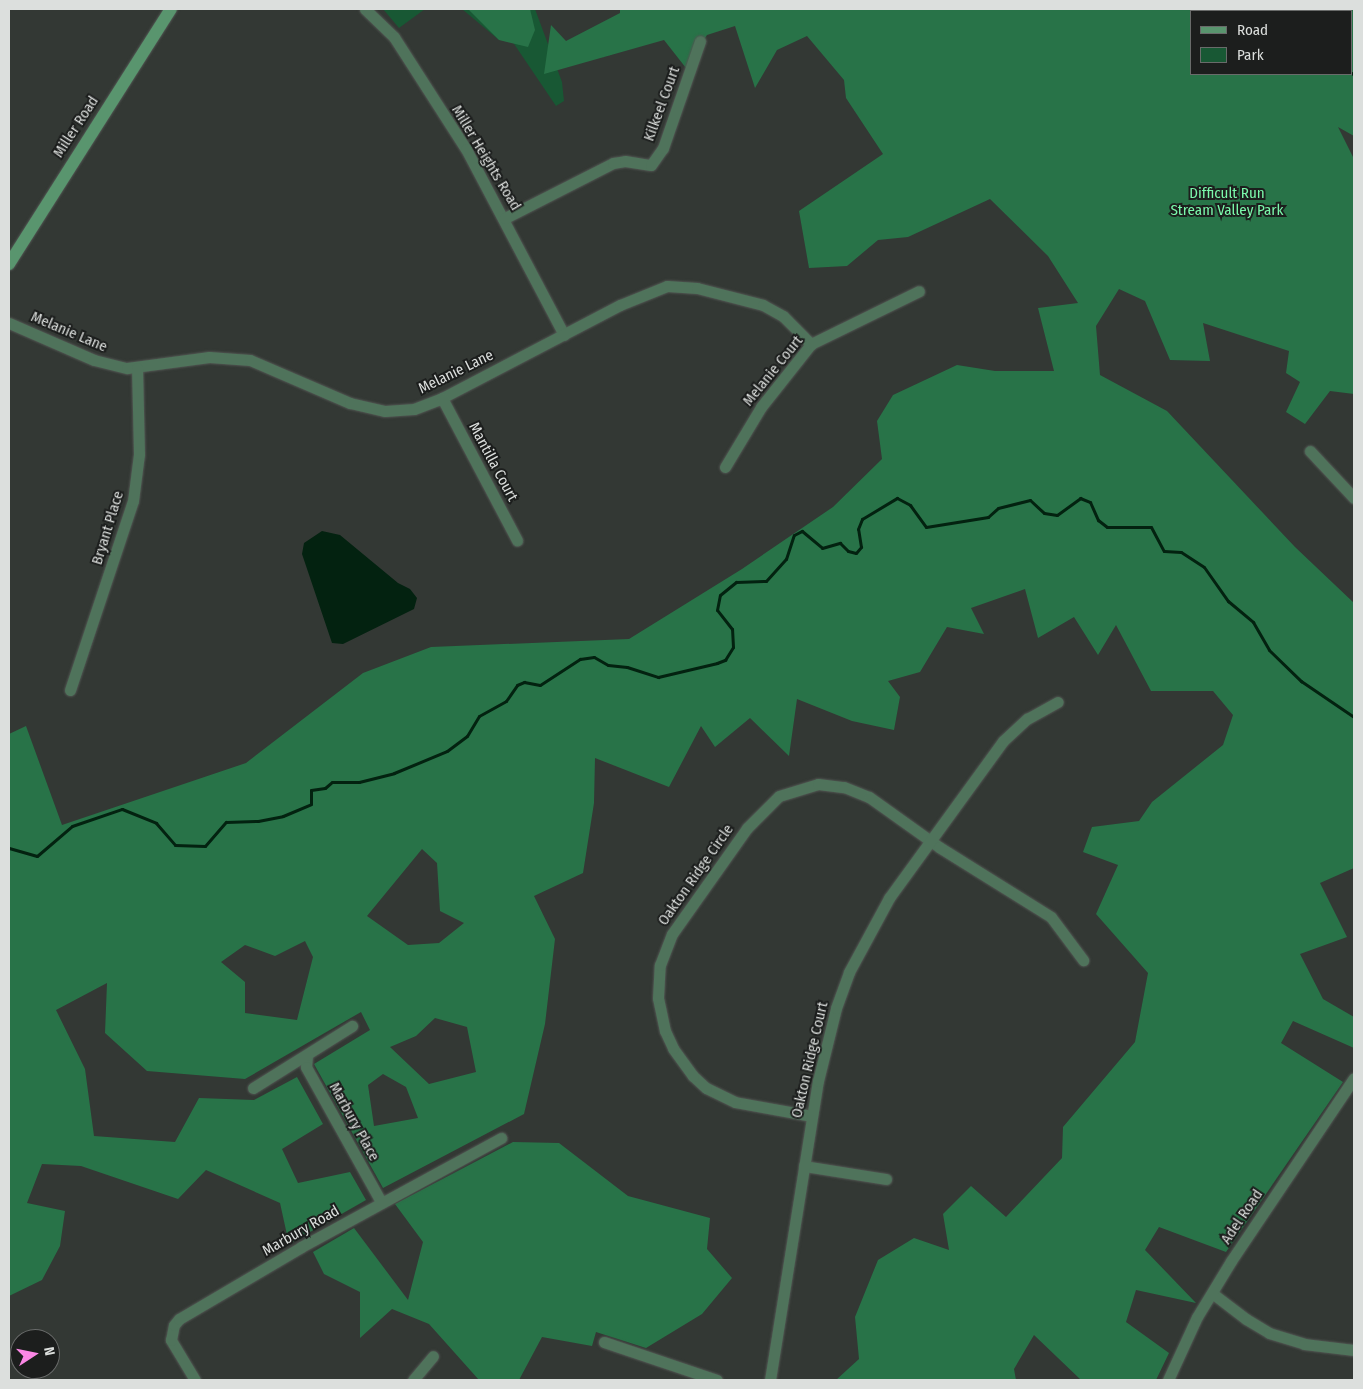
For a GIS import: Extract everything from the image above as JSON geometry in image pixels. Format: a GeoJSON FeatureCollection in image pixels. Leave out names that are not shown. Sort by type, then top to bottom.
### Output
{"type":"FeatureCollection","features":[{"type":"Feature","properties":{"kind":"street","name":"Miller Road"},"geometry":{"type":"LineString","coordinates":[[9,264],[171,9]]}},
{"type":"Feature","properties":{"kind":"street","name":"Miller Heights Road"},"geometry":{"type":"LineString","coordinates":[[365,9],[384,25],[404,52],[466,149],[505,218],[564,334]]}},
{"type":"Feature","properties":{"kind":"street","name":"Kilkeel Court"},"geometry":{"type":"LineString","coordinates":[[505,218],[613,163],[638,162],[651,165],[663,148],[700,41]]}},
{"type":"Feature","properties":{"kind":"street","name":"Melanie Lane"},"geometry":{"type":"LineString","coordinates":[[9,323],[94,360],[137,368],[195,358],[229,357],[270,366],[350,403],[378,411],[414,408],[442,398],[564,334],[654,290],[682,286],[769,307],[797,328],[811,344]]}},
{"type":"Feature","properties":{"kind":"street","name":"Melanie Court"},"geometry":{"type":"LineString","coordinates":[[725,467],[761,407],[811,344],[919,292]]}},
{"type":"Feature","properties":{"kind":"street","name":"Bryant Place"},"geometry":{"type":"LineString","coordinates":[[70,690],[133,501],[139,454],[137,368]]}},
{"type":"Feature","properties":{"kind":"street","name":"Mantilla Court"},"geometry":{"type":"LineString","coordinates":[[442,398],[517,540]]}},
{"type":"Feature","properties":{"kind":"street"},"geometry":{"type":"LineString","coordinates":[[1310,451],[1354,498]]}},
{"type":"Feature","properties":{"kind":"street","name":"Oakton Ridge Court"},"geometry":{"type":"LineString","coordinates":[[770,1380],[812,1116],[826,1044],[849,972],[874,922],[930,841],[1010,733],[1027,719],[1058,702]]}},
{"type":"Feature","properties":{"kind":"street","name":"Oakton Ridge Circle"},"geometry":{"type":"LineString","coordinates":[[812,1116],[735,1102],[706,1088],[693,1076],[673,1048],[661,1017],[658,979],[666,947],[682,918],[755,818],[768,804],[792,790],[818,784],[857,791],[930,841],[1050,917],[1083,960]]}},
{"type":"Feature","properties":{"kind":"street"},"geometry":{"type":"LineString","coordinates":[[253,1088],[307,1056],[352,1026]]}},
{"type":"Feature","properties":{"kind":"street","name":"Marbury Place"},"geometry":{"type":"LineString","coordinates":[[307,1056],[306,1067],[381,1202]]}},
{"type":"Feature","properties":{"kind":"street","name":"Adel Road"},"geometry":{"type":"LineString","coordinates":[[1168,1380],[1212,1293],[1354,1078]]}},
{"type":"Feature","properties":{"kind":"street","name":"Marbury Road"},"geometry":{"type":"LineString","coordinates":[[196,1380],[171,1340],[174,1325],[179,1319],[381,1202],[501,1138]]}},
{"type":"Feature","properties":{"kind":"street"},"geometry":{"type":"LineString","coordinates":[[804,1166],[886,1179]]}},
{"type":"Feature","properties":{"kind":"street"},"geometry":{"type":"LineString","coordinates":[[1212,1293],[1246,1319],[1278,1336],[1304,1344],[1354,1350]]}},
{"type":"Feature","properties":{"kind":"street"},"geometry":{"type":"LineString","coordinates":[[604,1342],[717,1380]]}},
{"type":"Feature","properties":{"kind":"street"},"geometry":{"type":"LineString","coordinates":[[413,1380],[433,1356]]}},
{"type":"Feature","properties":{"kind":"green space"},"geometry":{"type":"Polygon","coordinates":[[[383,9],[425,9],[399,28],[383,9]]]}},
{"type":"Feature","properties":{"kind":"green space"},"geometry":{"type":"Polygon","coordinates":[[[462,9],[535,9],[562,82],[564,101],[556,106],[508,35],[499,40],[462,9]]]}},
{"type":"Feature","properties":{"kind":"green space"},"geometry":{"type":"Polygon","coordinates":[[[468,9],[530,9],[535,30],[528,47],[499,40],[468,9]]]}},
{"type":"Feature","properties":{"kind":"green space","name":"Difficult Run Stream Valley Park"},"geometry":{"type":"Polygon","coordinates":[[[620,9],[1354,9],[1354,136],[1338,127],[1354,159],[1354,394],[1330,391],[1305,424],[1286,412],[1300,382],[1286,373],[1289,351],[1203,323],[1210,361],[1170,360],[1145,301],[1119,289],[1096,326],[1100,375],[1167,411],[1295,547],[1354,603],[1354,868],[1320,883],[1347,937],[1300,954],[1323,999],[1354,1017],[1354,1048],[1293,1021],[1281,1043],[1343,1082],[1226,1252],[1159,1227],[1145,1250],[1196,1303],[1136,1290],[1126,1322],[1169,1353],[1156,1380],[1081,1380],[1034,1335],[1014,1369],[1016,1380],[836,1380],[859,1359],[855,1317],[878,1260],[914,1238],[949,1250],[943,1214],[971,1186],[1006,1217],[1062,1158],[1063,1127],[1135,1042],[1148,973],[1096,914],[1118,865],[1083,852],[1092,827],[1139,821],[1152,802],[1223,745],[1233,715],[1213,691],[1151,691],[1116,625],[1098,655],[1074,617],[1038,638],[1025,589],[971,608],[984,634],[947,627],[920,672],[888,681],[900,697],[894,730],[852,721],[797,699],[789,756],[750,718],[715,747],[701,726],[669,787],[595,758],[594,803],[583,873],[534,896],[555,939],[545,1024],[524,1114],[383,1188],[314,1064],[370,1030],[361,1012],[245,1079],[147,1071],[105,1033],[107,983],[56,1010],[85,1069],[94,1136],[175,1142],[199,1098],[254,1100],[297,1077],[323,1124],[282,1149],[298,1183],[350,1172],[366,1200],[289,1244],[280,1203],[206,1170],[178,1199],[81,1166],[42,1164],[27,1203],[65,1211],[60,1246],[42,1280],[9,1296],[9,734],[26,726],[62,825],[246,763],[363,673],[431,647],[629,639],[742,569],[833,507],[882,459],[877,421],[893,395],[957,365],[995,371],[1054,371],[1038,308],[1078,303],[1048,256],[990,199],[908,237],[878,240],[847,266],[809,268],[799,211],[883,154],[846,98],[844,80],[807,36],[777,50],[755,88],[735,26],[707,35],[686,68],[664,40],[544,74],[551,25],[566,41],[620,13],[620,9]],[[422,849],[367,916],[408,945],[439,943],[464,923],[440,911],[437,863],[422,849]],[[305,941],[275,956],[245,945],[221,962],[245,982],[245,1013],[297,1020],[313,957],[305,941]],[[435,1018],[416,1036],[390,1047],[429,1084],[476,1072],[467,1027],[435,1018]],[[383,1074],[368,1085],[374,1126],[418,1118],[406,1087],[383,1074]]]}},
{"type":"Feature","properties":{"kind":"green space"},"geometry":{"type":"Polygon","coordinates":[[[513,1142],[559,1143],[628,1196],[710,1218],[707,1249],[732,1278],[702,1314],[646,1348],[596,1332],[592,1346],[542,1337],[519,1380],[479,1380],[429,1324],[392,1309],[360,1338],[360,1292],[324,1274],[313,1252],[354,1228],[408,1300],[423,1242],[395,1204],[513,1142]]]}},
{"type":"Feature","properties":{"kind":"shaded area"},"geometry":{"type":"Polygon","coordinates":[[[322,531],[340,535],[398,583],[410,589],[417,598],[414,609],[343,644],[332,643],[302,554],[304,543],[322,531]]]}},
{"type":"Feature","properties":{"kind":"waterway"},"geometry":{"type":"LineString","coordinates":[[9,848],[37,856],[72,826],[122,809],[156,823],[175,845],[205,846],[226,822],[258,821],[283,816],[311,804],[311,790],[325,788],[332,782],[359,782],[394,773],[447,751],[467,736],[479,716],[506,701],[517,685],[524,682],[540,685],[580,659],[594,657],[608,665],[627,667],[658,677],[725,660],[733,647],[732,629],[717,610],[720,595],[736,582],[766,581],[786,559],[794,535],[802,531],[822,548],[840,543],[848,551],[856,553],[861,547],[858,529],[862,519],[897,498],[910,505],[926,527],[988,517],[998,508],[1030,500],[1044,513],[1057,515],[1080,498],[1090,502],[1098,520],[1107,527],[1151,527],[1164,551],[1181,552],[1204,567],[1228,601],[1253,622],[1269,650],[1301,681],[1354,717]]}}]}
